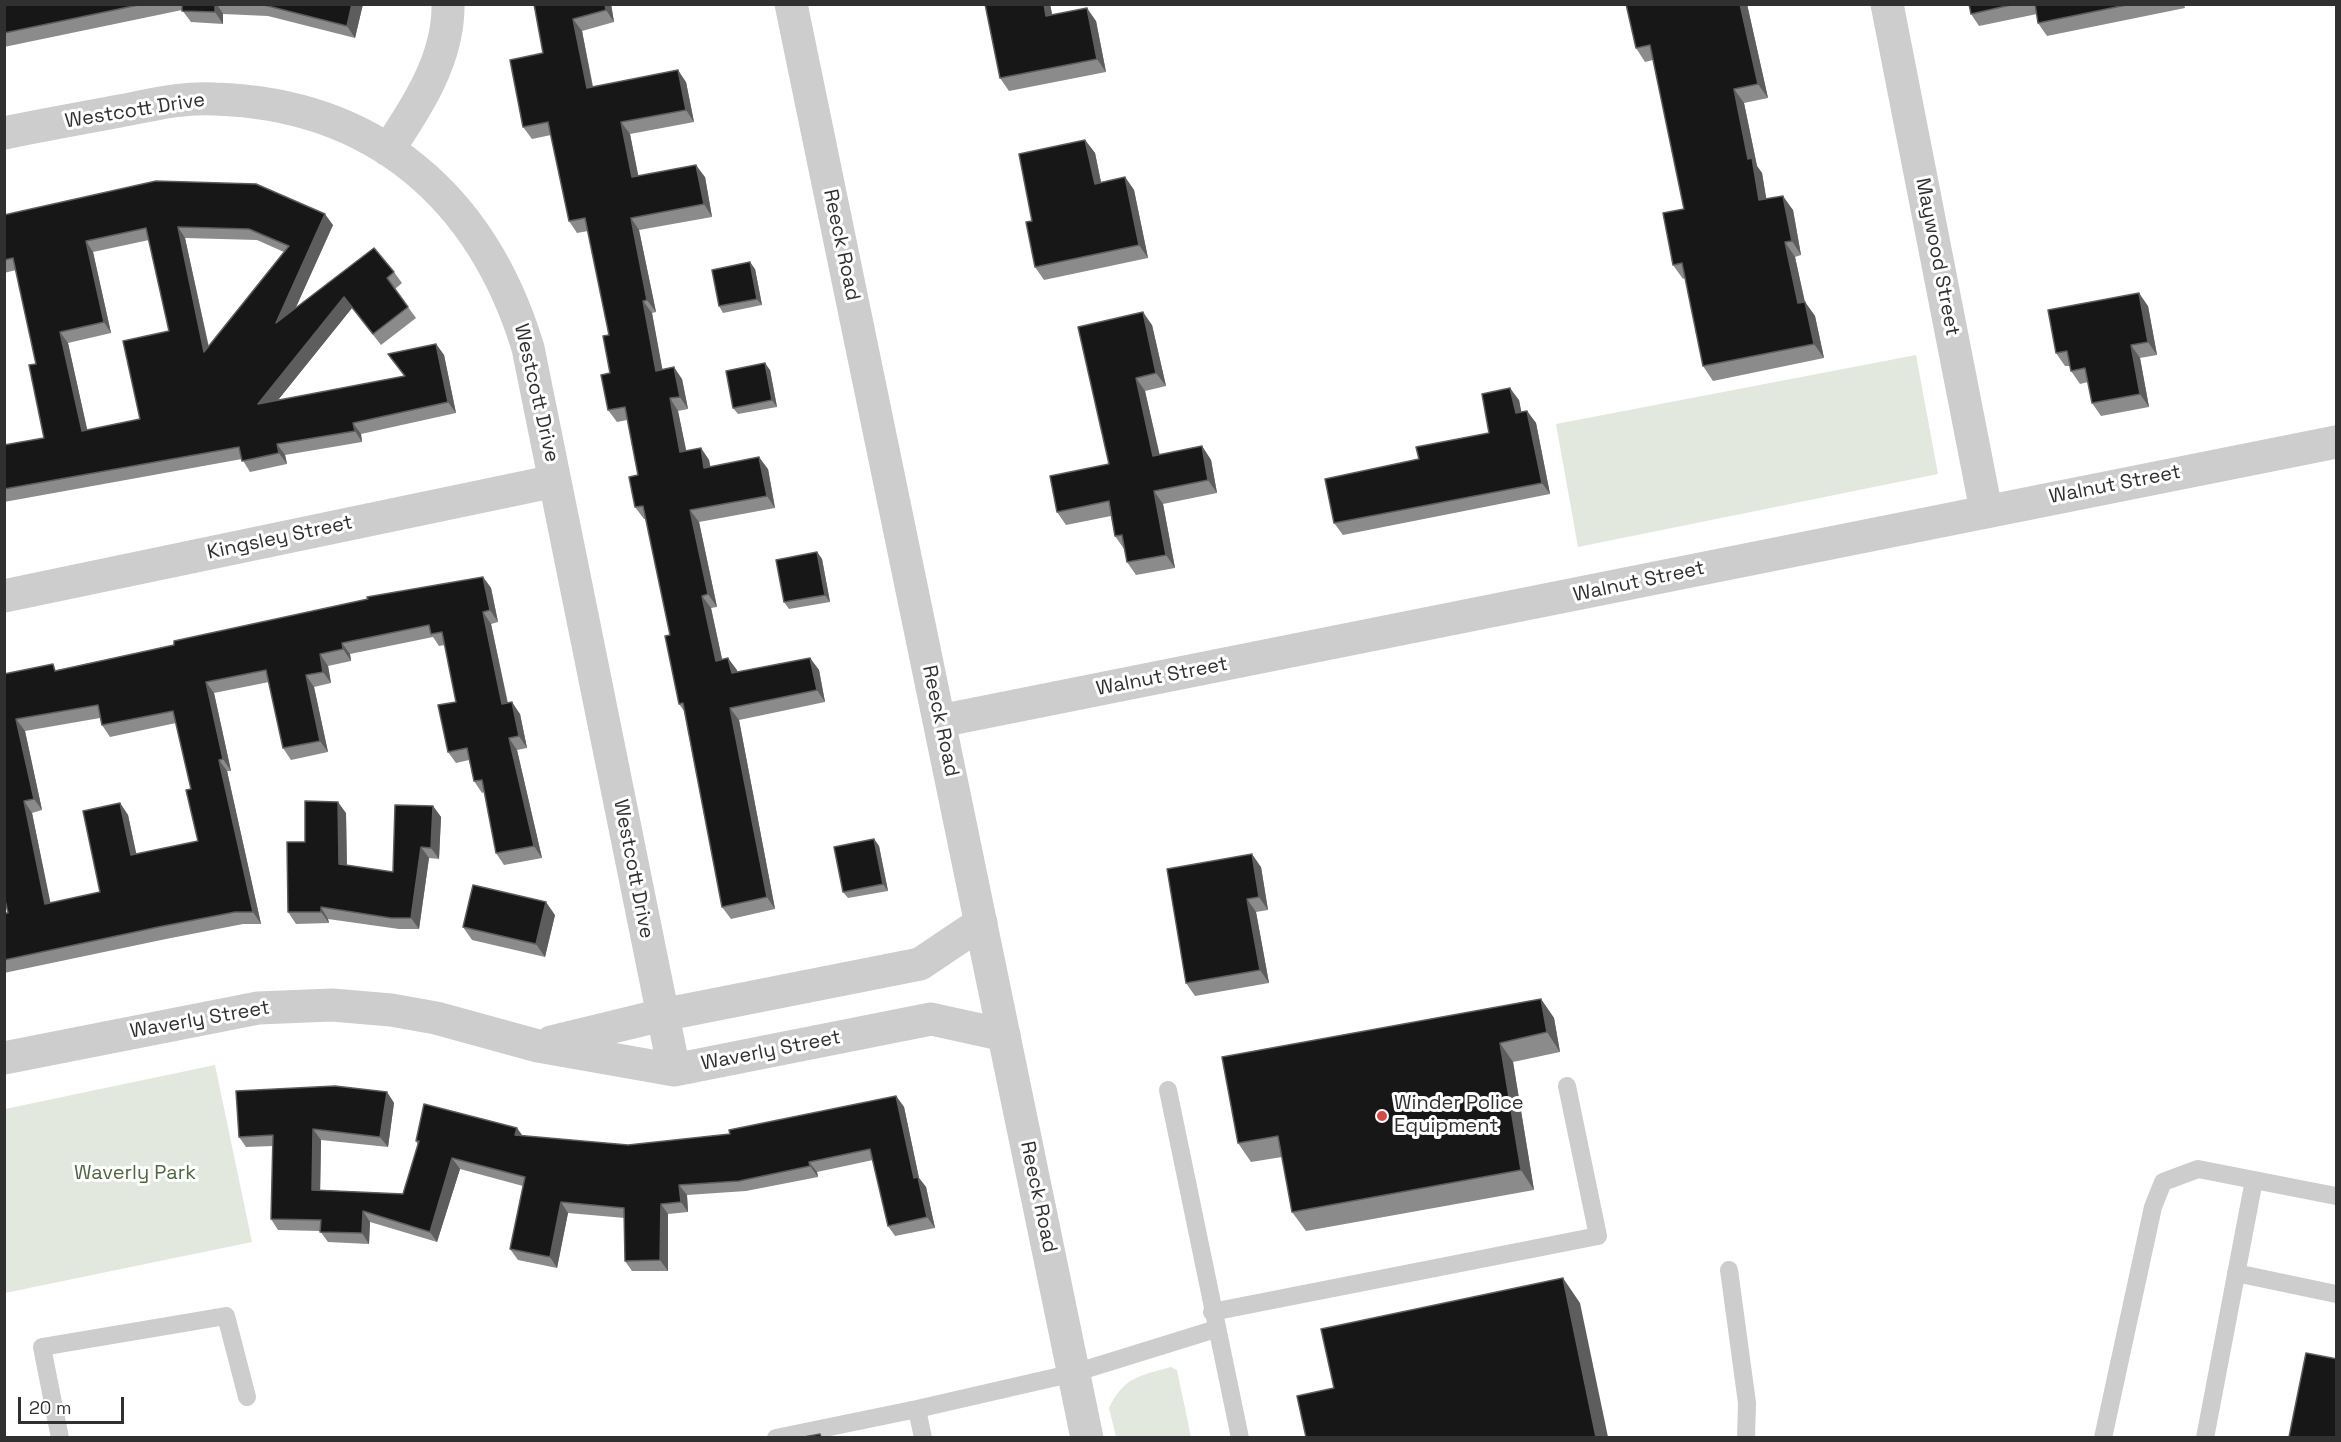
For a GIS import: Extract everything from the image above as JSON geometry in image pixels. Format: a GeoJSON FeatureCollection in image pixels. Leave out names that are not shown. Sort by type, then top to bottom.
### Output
{"type":"FeatureCollection","features":[{"type":"Feature","properties":{"kind":"street"},"geometry":{"type":"LineString","coordinates":[[388,150],[416,108],[438,58],[448,4]]}},
{"type":"Feature","properties":{"kind":"street","name":"Reeck Road"},"geometry":{"type":"LineString","coordinates":[[791,4],[1087,1437]]}},
{"type":"Feature","properties":{"kind":"street","name":"Maywood Street"},"geometry":{"type":"LineString","coordinates":[[1887,4],[1986,510]]}},
{"type":"Feature","properties":{"kind":"street","name":"Westcott Drive"},"geometry":{"type":"LineString","coordinates":[[4,133],[170,101],[214,99],[275,105],[343,124],[388,150],[423,176],[457,211],[486,249],[503,280],[528,348],[674,1070]]}},
{"type":"Feature","properties":{"kind":"street","name":"Walnut Street"},"geometry":{"type":"LineString","coordinates":[[940,721],[1569,597],[1986,510],[2337,442]]}},
{"type":"Feature","properties":{"kind":"street","name":"Kingsley Street"},"geometry":{"type":"LineString","coordinates":[[4,596],[555,481]]}},
{"type":"Feature","properties":{"kind":"street","name":"Waverly Street"},"geometry":{"type":"LineString","coordinates":[[538,1046],[662,1015],[920,964],[981,923]]}},
{"type":"Feature","properties":{"kind":"street","name":"Waverly Street"},"geometry":{"type":"LineString","coordinates":[[4,1058],[258,1008],[332,1005],[391,1010],[436,1018],[538,1046],[674,1070],[931,1019],[1004,1035]]}},
{"type":"Feature","properties":{"kind":"lane"},"geometry":{"type":"LineString","coordinates":[[776,1437],[917,1409],[1074,1373],[1214,1321],[1598,1236],[1567,1086]]}},
{"type":"Feature","properties":{"kind":"lane"},"geometry":{"type":"LineString","coordinates":[[1168,1090],[1214,1321],[1240,1437]]}},
{"type":"Feature","properties":{"kind":"lane"},"geometry":{"type":"LineString","coordinates":[[2103,1437],[2153,1207],[2163,1182],[2198,1169],[2337,1197]]}},
{"type":"Feature","properties":{"kind":"lane"},"geometry":{"type":"LineString","coordinates":[[2205,1437],[2254,1180]]}},
{"type":"Feature","properties":{"kind":"lane"},"geometry":{"type":"LineString","coordinates":[[1729,1270],[1747,1403],[1746,1437]]}},
{"type":"Feature","properties":{"kind":"lane"},"geometry":{"type":"LineString","coordinates":[[2236,1274],[2337,1294]]}},
{"type":"Feature","properties":{"kind":"lane"},"geometry":{"type":"LineString","coordinates":[[60,1437],[42,1347],[226,1316],[246,1397]]}},
{"type":"Feature","properties":{"kind":"lane"},"geometry":{"type":"LineString","coordinates":[[917,1409],[923,1437]]}},
{"type":"Feature","properties":{"kind":"green space"},"geometry":{"type":"Polygon","coordinates":[[[1916,355],[1938,474],[1578,547],[1556,424],[1916,355]]]}},
{"type":"Feature","properties":{"kind":"green space","name":"Waverly Park"},"geometry":{"type":"Polygon","coordinates":[[[215,1065],[252,1242],[5,1293],[5,1109],[215,1065]]]}},
{"type":"Feature","properties":{"kind":"green space"},"geometry":{"type":"Polygon","coordinates":[[[1171,1367],[1177,1370],[1191,1437],[1116,1437],[1109,1408],[1121,1390],[1134,1379],[1171,1367]]]}},
{"type":"Feature","properties":{"kind":"building"},"geometry":{"type":"Polygon","coordinates":[[[4,4],[143,4],[4,33],[4,4]]]}},
{"type":"Feature","properties":{"kind":"building"},"geometry":{"type":"Polygon","coordinates":[[[182,4],[215,4],[215,12],[182,11],[182,4]]]}},
{"type":"Feature","properties":{"kind":"building"},"geometry":{"type":"Polygon","coordinates":[[[260,4],[352,4],[347,26],[260,4]]]}},
{"type":"Feature","properties":{"kind":"building"},"geometry":{"type":"Polygon","coordinates":[[[534,4],[605,4],[606,10],[573,19],[587,88],[678,70],[686,110],[621,122],[632,177],[696,165],[704,204],[631,218],[647,300],[643,301],[656,371],[674,367],[680,397],[670,398],[680,452],[701,448],[704,468],[759,457],[767,496],[690,510],[708,594],[702,596],[716,661],[728,658],[732,673],[810,658],[817,690],[730,708],[767,897],[722,907],[683,703],[679,704],[665,636],[670,635],[643,506],[635,507],[629,477],[638,475],[625,407],[608,410],[601,375],[610,373],[603,336],[609,335],[585,218],[569,221],[548,122],[523,127],[510,60],[543,53],[534,4]]]}},
{"type":"Feature","properties":{"kind":"building"},"geometry":{"type":"Polygon","coordinates":[[[985,4],[1044,4],[1046,16],[1087,8],[1097,59],[1000,78],[985,4]]]}},
{"type":"Feature","properties":{"kind":"building"},"geometry":{"type":"Polygon","coordinates":[[[1626,4],[1740,4],[1758,84],[1734,89],[1748,159],[1752,158],[1759,200],[1783,196],[1792,241],[1785,242],[1798,303],[1805,302],[1814,344],[1703,366],[1682,263],[1673,265],[1663,213],[1684,209],[1650,45],[1636,48],[1626,4]]]}},
{"type":"Feature","properties":{"kind":"building"},"geometry":{"type":"Polygon","coordinates":[[[1969,4],[2015,4],[1971,14],[1969,4]]]}},
{"type":"Feature","properties":{"kind":"building"},"geometry":{"type":"Polygon","coordinates":[[[2035,4],[2131,4],[2038,23],[2035,4]]]}},
{"type":"Feature","properties":{"kind":"building"},"geometry":{"type":"Polygon","coordinates":[[[1085,140],[1095,184],[1125,177],[1139,245],[1035,267],[1026,222],[1032,221],[1019,154],[1085,140]]]}},
{"type":"Feature","properties":{"kind":"building"},"geometry":{"type":"Polygon","coordinates":[[[156,181],[256,184],[325,214],[276,323],[374,248],[394,272],[387,278],[408,307],[373,334],[344,297],[258,404],[405,376],[388,354],[436,344],[448,402],[353,423],[355,431],[277,444],[279,453],[242,461],[239,447],[4,489],[4,445],[44,438],[29,365],[36,364],[13,258],[4,260],[4,215],[156,181]],[[178,227],[204,352],[289,246],[249,229],[178,227]],[[146,228],[86,241],[104,322],[60,332],[82,431],[140,419],[123,341],[169,331],[146,228]]]}},
{"type":"Feature","properties":{"kind":"building"},"geometry":{"type":"Polygon","coordinates":[[[750,262],[757,299],[719,306],[712,270],[750,262]]]}},
{"type":"Feature","properties":{"kind":"building"},"geometry":{"type":"Polygon","coordinates":[[[2139,293],[2148,342],[2131,345],[2140,394],[2092,403],[2085,368],[2071,371],[2067,351],[2056,353],[2048,310],[2139,293]]]}},
{"type":"Feature","properties":{"kind":"building"},"geometry":{"type":"Polygon","coordinates":[[[1143,312],[1156,373],[1136,378],[1153,456],[1202,446],[1208,480],[1154,491],[1166,555],[1127,562],[1122,535],[1115,536],[1109,501],[1057,512],[1050,476],[1109,464],[1078,327],[1143,312]]]}},
{"type":"Feature","properties":{"kind":"building"},"geometry":{"type":"Polygon","coordinates":[[[765,363],[772,400],[733,408],[726,371],[765,363]]]}},
{"type":"Feature","properties":{"kind":"building"},"geometry":{"type":"Polygon","coordinates":[[[1510,388],[1516,413],[1527,411],[1542,483],[1334,523],[1325,479],[1419,459],[1416,447],[1489,433],[1482,394],[1510,388]]]}},
{"type":"Feature","properties":{"kind":"building"},"geometry":{"type":"Polygon","coordinates":[[[817,552],[825,595],[784,602],[776,560],[817,552]]]}},
{"type":"Feature","properties":{"kind":"building"},"geometry":{"type":"Polygon","coordinates":[[[483,577],[490,610],[483,612],[502,704],[512,702],[519,736],[509,738],[534,846],[496,853],[482,780],[474,781],[467,748],[448,752],[438,705],[456,702],[442,632],[431,634],[429,625],[342,643],[343,649],[320,654],[323,672],[306,675],[320,741],[283,748],[266,670],[206,682],[223,759],[219,760],[253,912],[235,912],[4,960],[4,913],[8,913],[4,896],[4,674],[53,664],[55,671],[174,645],[174,641],[368,599],[367,597],[483,577]],[[98,705],[16,719],[34,799],[24,801],[45,904],[100,892],[83,811],[120,803],[131,855],[198,841],[186,790],[191,789],[173,711],[102,725],[98,705]]]}},
{"type":"Feature","properties":{"kind":"building"},"geometry":{"type":"Polygon","coordinates":[[[305,801],[338,802],[339,864],[393,872],[395,805],[433,806],[431,848],[421,847],[411,918],[391,918],[321,907],[321,912],[288,912],[287,842],[305,842],[305,801]]]}},
{"type":"Feature","properties":{"kind":"building"},"geometry":{"type":"Polygon","coordinates":[[[874,839],[883,884],[843,892],[834,847],[874,839]]]}},
{"type":"Feature","properties":{"kind":"building"},"geometry":{"type":"Polygon","coordinates":[[[1252,854],[1259,897],[1247,899],[1260,970],[1186,983],[1167,869],[1252,854]]]}},
{"type":"Feature","properties":{"kind":"building"},"geometry":{"type":"Polygon","coordinates":[[[473,885],[546,902],[536,944],[463,927],[473,885]]]}},
{"type":"Feature","properties":{"kind":"building","name":"Winder Police Equipment"},"geometry":{"type":"Polygon","coordinates":[[[1541,999],[1547,1032],[1500,1043],[1521,1170],[1292,1212],[1278,1136],[1238,1143],[1222,1057],[1541,999]]]}},
{"type":"Feature","properties":{"kind":"building"},"geometry":{"type":"Polygon","coordinates":[[[335,1086],[387,1092],[380,1137],[313,1129],[312,1190],[403,1194],[419,1141],[416,1141],[424,1104],[517,1128],[515,1135],[628,1145],[730,1134],[729,1130],[896,1096],[914,1178],[918,1177],[927,1217],[888,1226],[870,1149],[809,1162],[810,1166],[739,1181],[679,1185],[681,1202],[661,1204],[660,1260],[625,1261],[624,1208],[561,1202],[550,1257],[510,1249],[525,1177],[452,1158],[430,1232],[363,1211],[362,1233],[320,1232],[321,1220],[271,1219],[273,1135],[239,1137],[236,1091],[335,1086]]]}},
{"type":"Feature","properties":{"kind":"building"},"geometry":{"type":"Polygon","coordinates":[[[1563,1278],[1596,1437],[1306,1437],[1297,1396],[1334,1388],[1321,1329],[1563,1278]]]}},
{"type":"Feature","properties":{"kind":"building"},"geometry":{"type":"Polygon","coordinates":[[[2306,1353],[2337,1359],[2337,1437],[2289,1437],[2306,1353]]]}},
{"type":"Feature","properties":{"kind":"building"},"geometry":{"type":"Polygon","coordinates":[[[820,1434],[821,1437],[804,1437],[820,1434]]]}},
{"type":"Feature","properties":{"kind":"place","name":"Winder Police Equipment"},"geometry":{"type":"Point","coordinates":[1382,1116]}}]}
